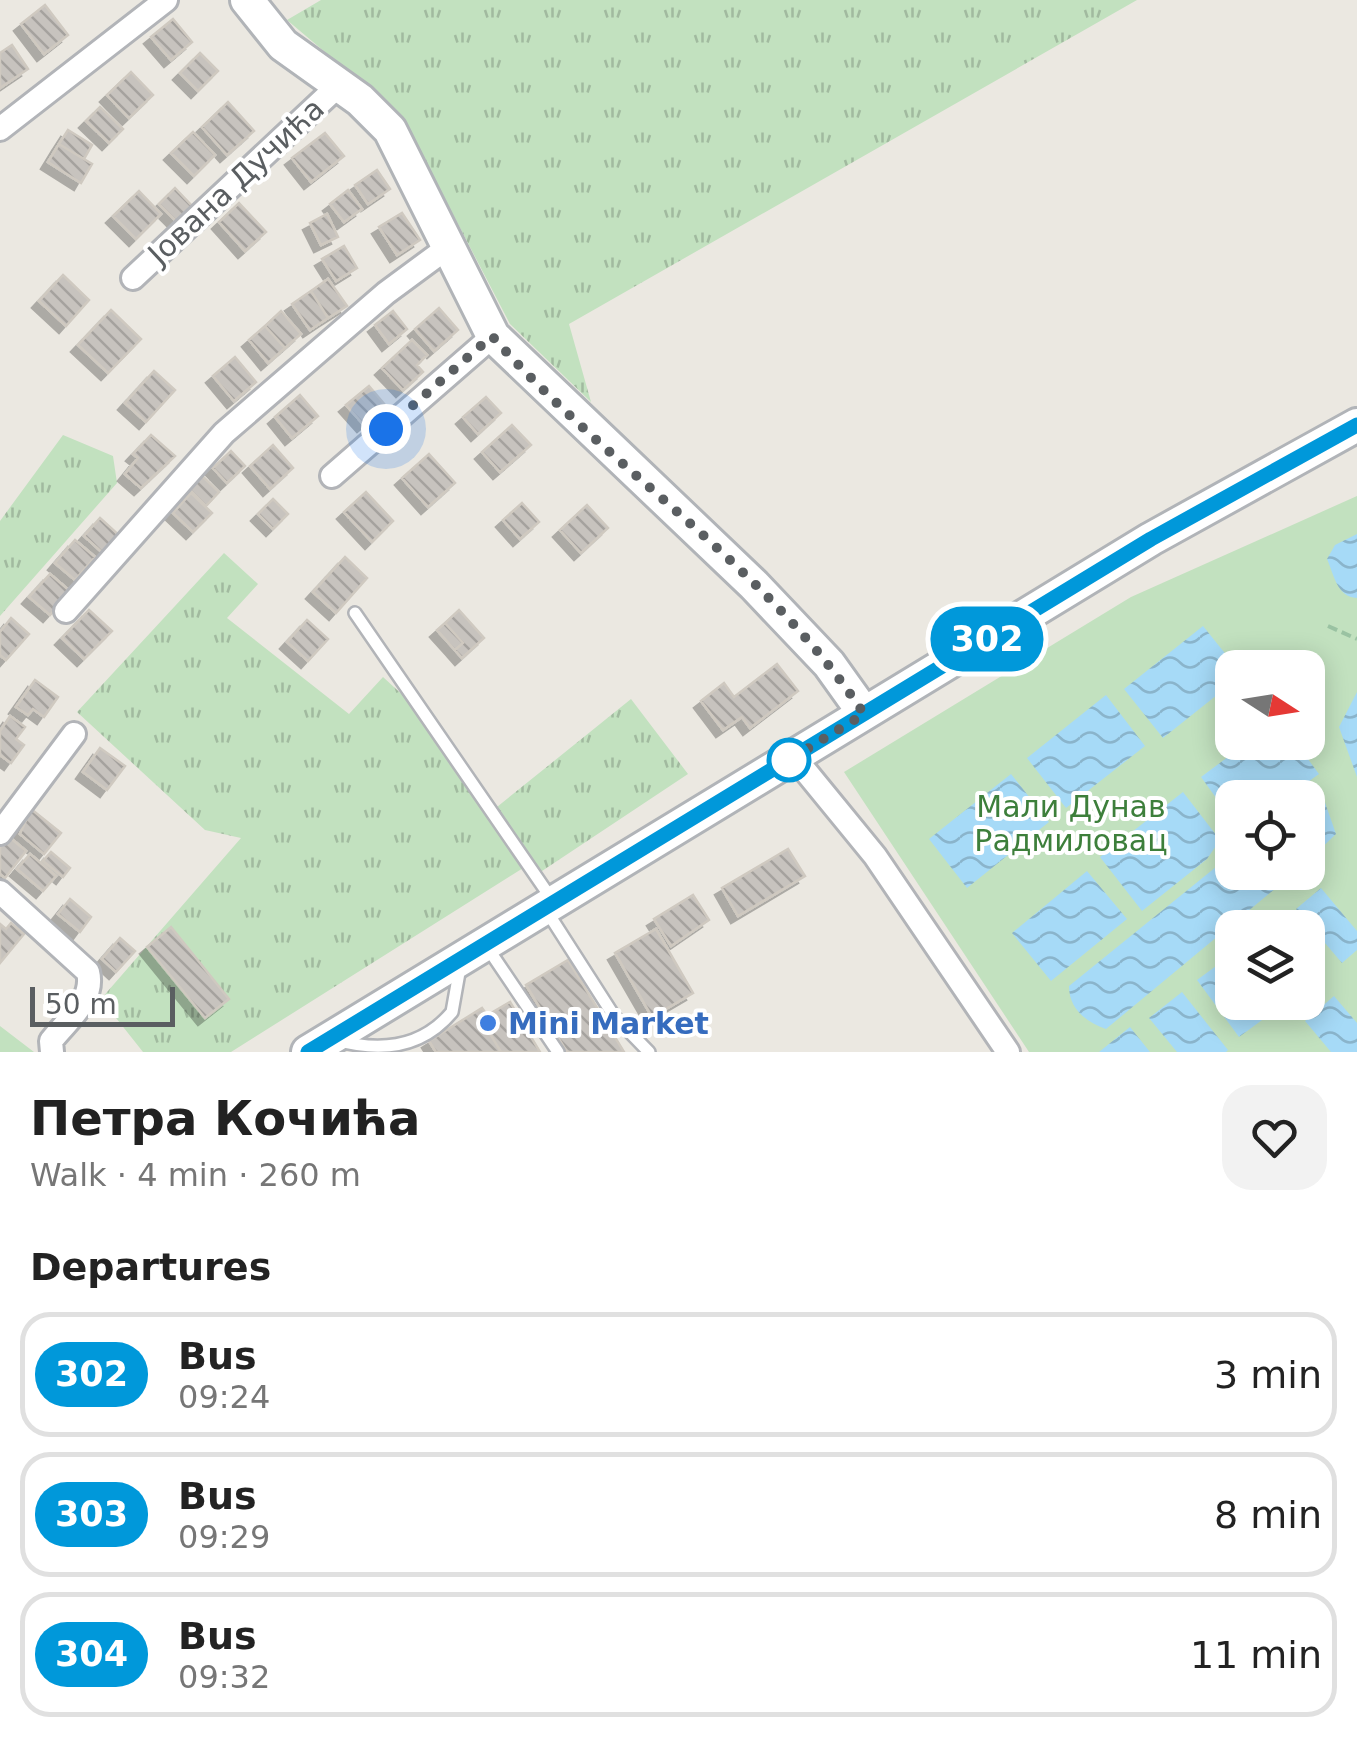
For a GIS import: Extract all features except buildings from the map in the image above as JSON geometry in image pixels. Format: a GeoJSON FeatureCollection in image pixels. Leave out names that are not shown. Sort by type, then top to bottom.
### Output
{"type":"FeatureCollection","features":[{"type":"Feature","properties":{"kind":"main road"},"geometry":{"type":"LineString","coordinates":[[247,0],[283,45],[338,84],[390,130],[492,336],[754,584],[829,664],[860,716]]}},
{"type":"Feature","properties":{"kind":"main road"},"geometry":{"type":"LineString","coordinates":[[320,1045],[1151,539],[1357,426]]}},
{"type":"Feature","properties":{"kind":"street"},"geometry":{"type":"LineString","coordinates":[[0,129],[166,0]]}},
{"type":"Feature","properties":{"kind":"street","name":"Јована Дучића"},"geometry":{"type":"LineString","coordinates":[[133,278],[338,84]]}},
{"type":"Feature","properties":{"kind":"street"},"geometry":{"type":"LineString","coordinates":[[66,611],[224,433],[386,293],[447,248]]}},
{"type":"Feature","properties":{"kind":"street"},"geometry":{"type":"LineString","coordinates":[[332,476],[492,336]]}},
{"type":"Feature","properties":{"kind":"street"},"geometry":{"type":"LineString","coordinates":[[0,834],[74,734]]}},
{"type":"Feature","properties":{"kind":"street"},"geometry":{"type":"LineString","coordinates":[[794,757],[875,856],[1008,1052]]}},
{"type":"Feature","properties":{"kind":"street"},"geometry":{"type":"LineString","coordinates":[[0,892],[88,972],[91,984],[87,998],[51,1042],[52,1052]]}},
{"type":"Feature","properties":{"kind":"lane"},"geometry":{"type":"LineString","coordinates":[[355,613],[548,903],[614,1016],[649,1052]]}},
{"type":"Feature","properties":{"kind":"lane"},"geometry":{"type":"LineString","coordinates":[[320,1045],[409,1049],[457,1016],[473,951]]}},
{"type":"Feature","properties":{"kind":"lane"},"geometry":{"type":"LineString","coordinates":[[473,951],[558,1052]]}},
{"type":"Feature","properties":{"kind":"path"},"geometry":{"type":"LineString","coordinates":[[1328,626],[1357,639]]}},
{"type":"Feature","properties":{"kind":"green space"},"geometry":{"type":"Polygon","coordinates":[[[321,0],[1137,0],[569,324],[591,402],[510,324],[432,174],[390,107],[287,20],[321,0]]]}},
{"type":"Feature","properties":{"kind":"green space"},"geometry":{"type":"Polygon","coordinates":[[[63,435],[113,456],[117,483],[0,616],[0,521],[63,435]]]}},
{"type":"Feature","properties":{"kind":"green space","name":"Мали Дунав Радмиловац"},"geometry":{"type":"Polygon","coordinates":[[[1357,496],[1357,1052],[1029,1052],[844,772],[1131,597],[1357,496]]]}},
{"type":"Feature","properties":{"kind":"green space"},"geometry":{"type":"Polygon","coordinates":[[[224,553],[258,584],[227,618],[349,714],[383,677],[432,722],[492,811],[631,699],[688,774],[536,875],[528,865],[231,1052],[143,1052],[101,999],[241,838],[205,830],[77,712],[224,553]]]}},
{"type":"Feature","properties":{"kind":"green space"},"geometry":{"type":"Polygon","coordinates":[[[0,1026],[34,1052],[0,1052],[0,1026]]]}},
{"type":"Feature","properties":{"kind":"water"},"geometry":{"type":"Polygon","coordinates":[[[1357,534],[1357,598],[1341,589],[1327,559],[1335,545],[1357,534]]]}},
{"type":"Feature","properties":{"kind":"water"},"geometry":{"type":"Polygon","coordinates":[[[1203,626],[1222,650],[1215,650],[1215,697],[1163,738],[1124,689],[1203,626]]]}},
{"type":"Feature","properties":{"kind":"water"},"geometry":{"type":"Polygon","coordinates":[[[1357,692],[1357,777],[1339,727],[1357,692]]]}},
{"type":"Feature","properties":{"kind":"water"},"geometry":{"type":"Polygon","coordinates":[[[1106,695],[1145,746],[1066,808],[1027,758],[1106,695]]]}},
{"type":"Feature","properties":{"kind":"water"},"geometry":{"type":"Polygon","coordinates":[[[1224,760],[1309,760],[1319,774],[1311,780],[1215,780],[1215,796],[1201,777],[1224,760]]]}},
{"type":"Feature","properties":{"kind":"water"},"geometry":{"type":"Polygon","coordinates":[[[1011,774],[1049,822],[967,888],[929,839],[1011,774]]]}},
{"type":"Feature","properties":{"kind":"water"},"geometry":{"type":"Polygon","coordinates":[[[1183,792],[1215,834],[1215,847],[1207,859],[1142,911],[1100,857],[1183,792]]]}},
{"type":"Feature","properties":{"kind":"water"},"geometry":{"type":"Polygon","coordinates":[[[1325,803],[1336,834],[1325,845],[1325,803]]]}},
{"type":"Feature","properties":{"kind":"water"},"geometry":{"type":"Polygon","coordinates":[[[1215,868],[1215,890],[1274,890],[1249,910],[1215,910],[1215,939],[1106,1029],[1080,1014],[1069,986],[1215,868]]]}},
{"type":"Feature","properties":{"kind":"water"},"geometry":{"type":"Polygon","coordinates":[[[1087,871],[1127,919],[1051,981],[1012,933],[1087,871]]]}},
{"type":"Feature","properties":{"kind":"water"},"geometry":{"type":"Polygon","coordinates":[[[1323,890],[1357,931],[1357,950],[1342,963],[1325,943],[1325,910],[1296,909],[1323,890]]]}},
{"type":"Feature","properties":{"kind":"water"},"geometry":{"type":"Polygon","coordinates":[[[1215,967],[1215,1004],[1197,980],[1215,967]]]}},
{"type":"Feature","properties":{"kind":"water"},"geometry":{"type":"Polygon","coordinates":[[[1182,992],[1226,1052],[1177,1052],[1149,1018],[1182,992]]]}},
{"type":"Feature","properties":{"kind":"water"},"geometry":{"type":"Polygon","coordinates":[[[1334,996],[1357,1023],[1357,1052],[1331,1052],[1305,1021],[1325,1020],[1325,1004],[1334,996]]]}},
{"type":"Feature","properties":{"kind":"water"},"geometry":{"type":"Polygon","coordinates":[[[1226,1020],[1262,1020],[1239,1037],[1226,1020]]]}},
{"type":"Feature","properties":{"kind":"water"},"geometry":{"type":"Polygon","coordinates":[[[1130,1027],[1150,1052],[1099,1052],[1130,1027]]]}},
{"type":"Feature","properties":{"kind":"bus line","name":"302"},"geometry":{"type":"LineString","coordinates":[[308,1052],[1151,539],[1357,425]]}},
{"type":"Feature","properties":{"kind":"place","name":"Mini Market"},"geometry":{"type":"Point","coordinates":[488,1023]}},
{"type":"Feature","properties":{"kind":"route"},"geometry":{"type":"LineString","coordinates":[[386,429],[492,336],[754,584],[829,664],[848,690],[864,714],[789,760]]}}]}
